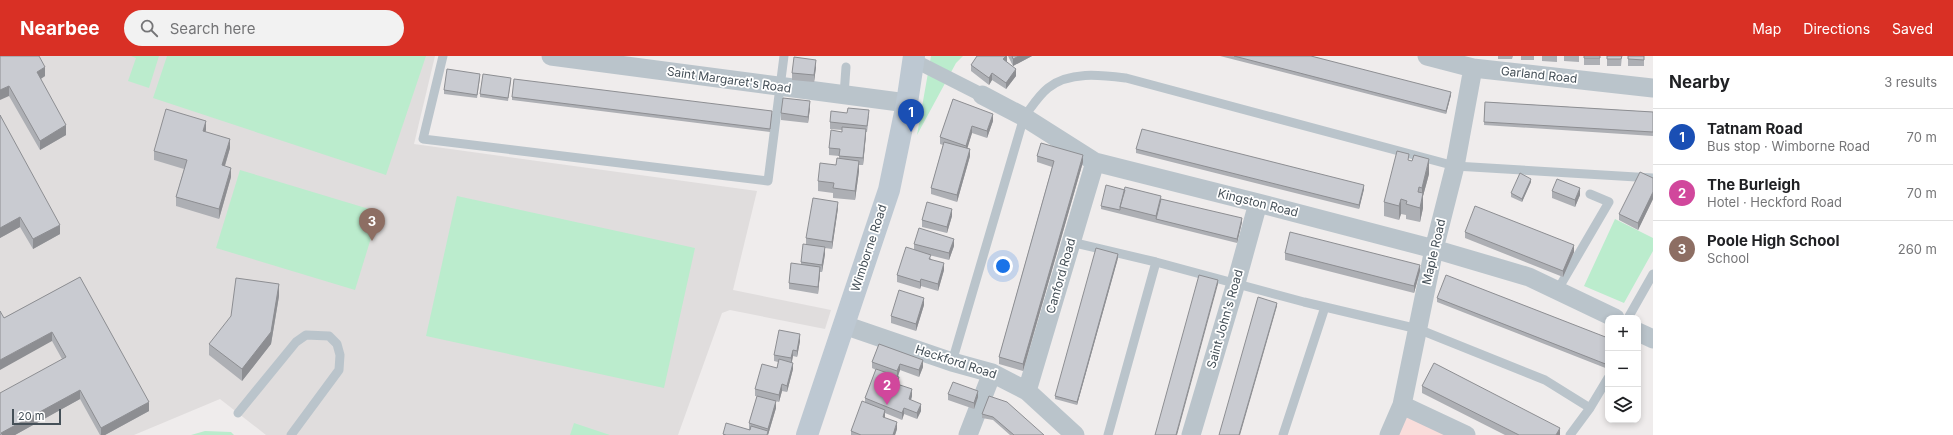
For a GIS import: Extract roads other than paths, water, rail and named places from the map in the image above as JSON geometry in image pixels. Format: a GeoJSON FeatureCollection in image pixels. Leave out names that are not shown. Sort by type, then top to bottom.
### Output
{"type":"FeatureCollection","features":[{"type":"Feature","properties":{"kind":"main road","name":"Wimborne Road"},"geometry":{"type":"LineString","coordinates":[[807,435],[888,190],[907,103],[914,58]]}},
{"type":"Feature","properties":{"kind":"street","name":"Saint Margaret's Road"},"geometry":{"type":"LineString","coordinates":[[551,56],[907,103]]}},
{"type":"Feature","properties":{"kind":"street","name":"Garland Road"},"geometry":{"type":"LineString","coordinates":[[1427,56],[1473,68],[1653,88]]}},
{"type":"Feature","properties":{"kind":"street","name":"Kingston Road"},"geometry":{"type":"LineString","coordinates":[[914,58],[1024,118],[1095,162],[1258,202],[1529,277],[1609,315]]}},
{"type":"Feature","properties":{"kind":"street","name":"Maple Road"},"geometry":{"type":"LineString","coordinates":[[1389,435],[1402,405],[1434,250],[1455,166],[1473,68]]}},
{"type":"Feature","properties":{"kind":"street","name":"Canford Road"},"geometry":{"type":"LineString","coordinates":[[1027,391],[1095,162]]}},
{"type":"Feature","properties":{"kind":"street","name":"Saint John's Road"},"geometry":{"type":"LineString","coordinates":[[1191,435],[1236,283],[1258,202]]}},
{"type":"Feature","properties":{"kind":"street","name":"Heckford Road"},"geometry":{"type":"LineString","coordinates":[[844,325],[952,362],[992,373],[1027,391],[1075,435]]}},
{"type":"Feature","properties":{"kind":"street"},"geometry":{"type":"LineString","coordinates":[[1641,333],[1653,339]]}},
{"type":"Feature","properties":{"kind":"street"},"geometry":{"type":"LineString","coordinates":[[968,435],[992,373]]}},
{"type":"Feature","properties":{"kind":"street"},"geometry":{"type":"LineString","coordinates":[[1402,405],[1466,435]]}},
{"type":"Feature","properties":{"kind":"lane"},"geometry":{"type":"LineString","coordinates":[[443,56],[423,139],[768,181],[784,56]]}},
{"type":"Feature","properties":{"kind":"lane"},"geometry":{"type":"LineString","coordinates":[[844,95],[846,67]]}},
{"type":"Feature","properties":{"kind":"lane"},"geometry":{"type":"LineString","coordinates":[[952,362],[1024,118],[1048,88],[1071,78],[1098,75],[1126,78],[1455,166],[1653,178]]}},
{"type":"Feature","properties":{"kind":"lane"},"geometry":{"type":"LineString","coordinates":[[1557,291],[1609,202],[1590,194]]}},
{"type":"Feature","properties":{"kind":"lane"},"geometry":{"type":"LineString","coordinates":[[1071,242],[1156,262],[1325,307],[1418,329],[1545,380],[1590,408]]}},
{"type":"Feature","properties":{"kind":"lane"},"geometry":{"type":"LineString","coordinates":[[1108,435],[1156,262]]}},
{"type":"Feature","properties":{"kind":"lane"},"geometry":{"type":"LineString","coordinates":[[1630,315],[1653,274]]}},
{"type":"Feature","properties":{"kind":"lane"},"geometry":{"type":"LineString","coordinates":[[1283,435],[1325,307]]}},
{"type":"Feature","properties":{"kind":"lane"},"geometry":{"type":"LineString","coordinates":[[238,414],[296,342],[306,336],[329,336],[337,344],[340,355],[339,370],[291,435]]}},
{"type":"Feature","properties":{"kind":"lane"},"geometry":{"type":"LineString","coordinates":[[1570,435],[1590,408],[1605,383]]}},
{"type":"Feature","properties":{"kind":"place","name":"Tatnam Road"},"geometry":{"type":"Point","coordinates":[911,132]}},
{"type":"Feature","properties":{"kind":"place","name":"Poole High School"},"geometry":{"type":"Point","coordinates":[372,241]}},
{"type":"Feature","properties":{"kind":"place","name":"The Burleigh"},"geometry":{"type":"Point","coordinates":[887,405]}}]}
